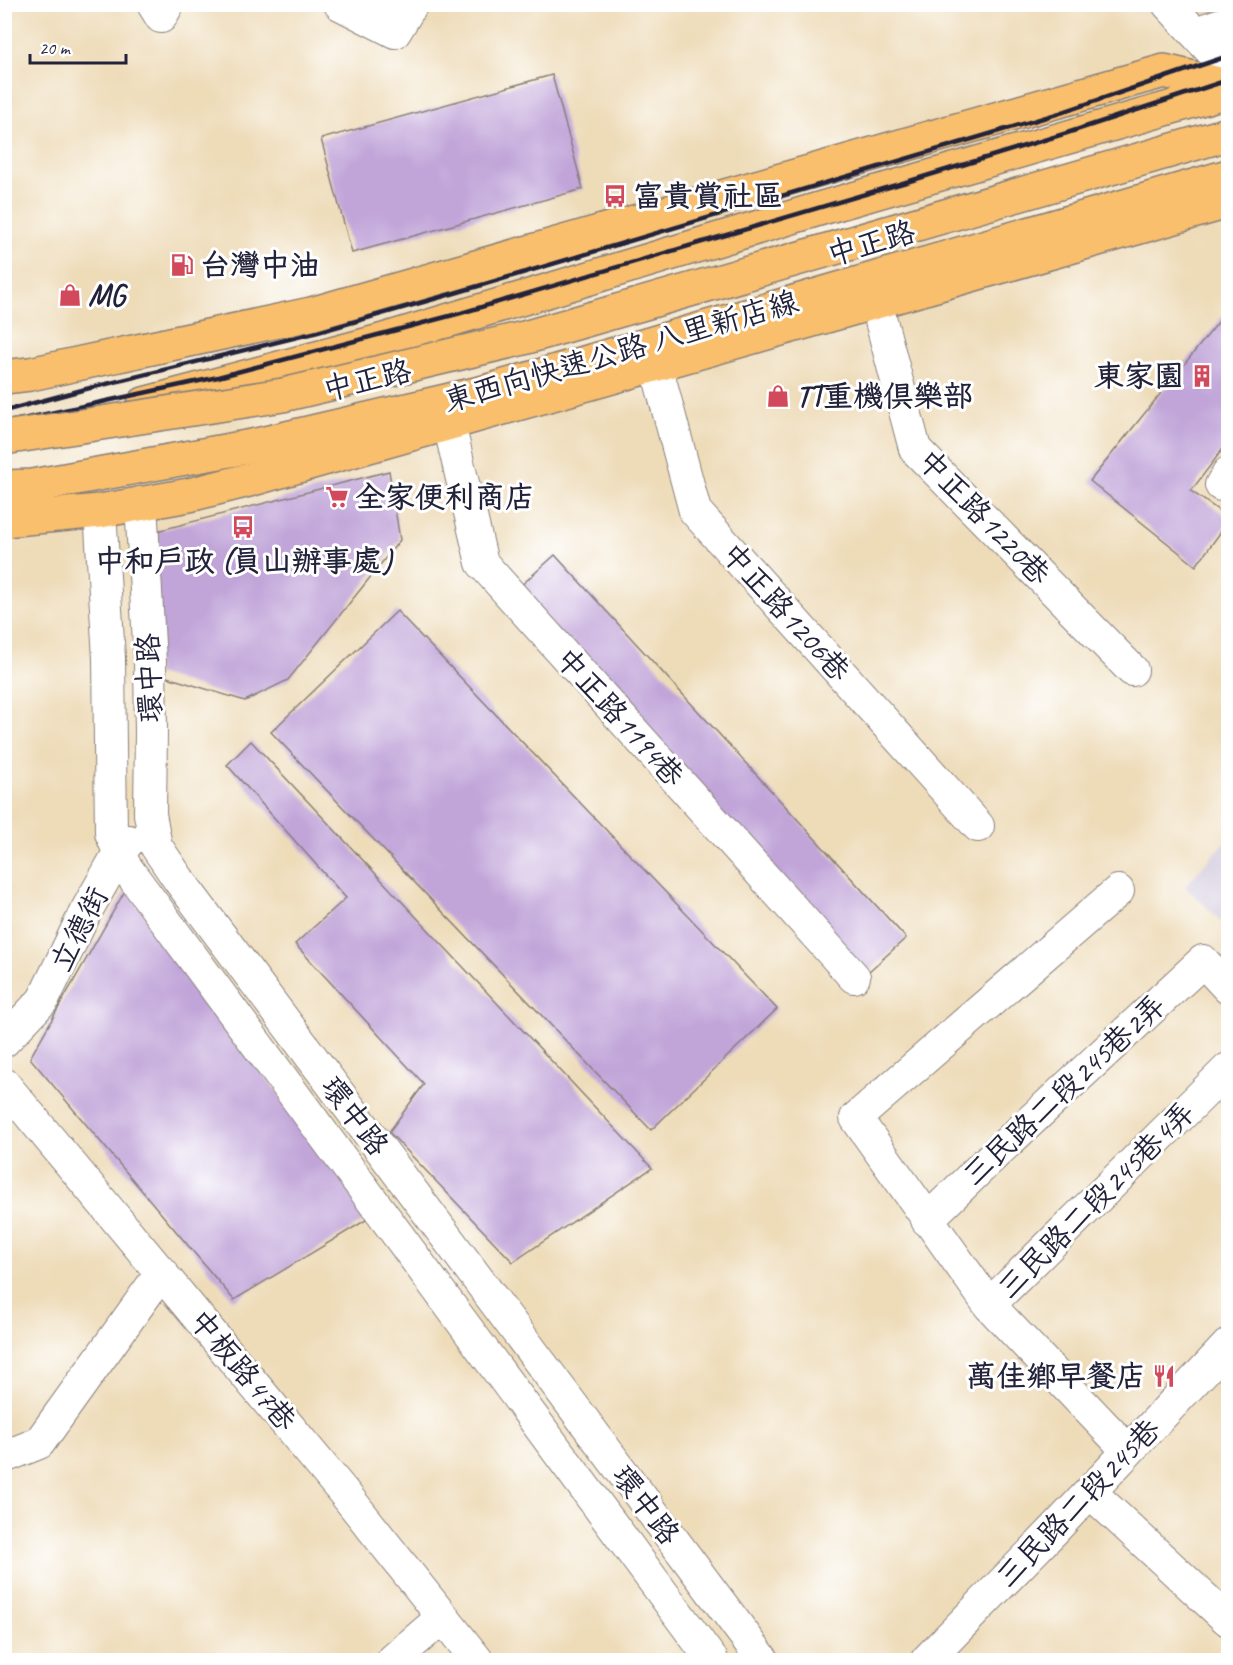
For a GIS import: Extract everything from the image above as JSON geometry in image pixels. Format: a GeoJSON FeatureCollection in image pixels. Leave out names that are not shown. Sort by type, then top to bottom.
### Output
{"type":"FeatureCollection","features":[{"type":"Feature","properties":{"kind":"main road"},"geometry":{"type":"LineString","coordinates":[[4,376],[30,374],[311,314],[1164,71],[1228,88]]}},
{"type":"Feature","properties":{"kind":"main road"},"geometry":{"type":"LineString","coordinates":[[4,427],[48,424],[131,408],[304,363],[1228,88]]}},
{"type":"Feature","properties":{"kind":"main road","name":"中正路"},"geometry":{"type":"LineString","coordinates":[[4,438],[279,401],[441,363],[1202,149],[1228,117]]}},
{"type":"Feature","properties":{"kind":"main road","name":"東西向快速公路 八里新店線"},"geometry":{"type":"LineString","coordinates":[[4,438],[283,395],[524,339],[1228,134]]}},
{"type":"Feature","properties":{"kind":"main road","name":"東西向快速公路 八里新店線"},"geometry":{"type":"LineString","coordinates":[[14,488],[252,446],[484,393],[1228,176]]}},
{"type":"Feature","properties":{"kind":"main road","name":"中正路"},"geometry":{"type":"LineString","coordinates":[[4,520],[100,511],[189,495],[253,480],[1228,202]]}},
{"type":"Feature","properties":{"kind":"street"},"geometry":{"type":"LineString","coordinates":[[153,4],[161,17],[168,4]]}},
{"type":"Feature","properties":{"kind":"street"},"geometry":{"type":"LineString","coordinates":[[340,4],[394,33],[412,4]]}},
{"type":"Feature","properties":{"kind":"street"},"geometry":{"type":"LineString","coordinates":[[1168,4],[1228,69]]}},
{"type":"Feature","properties":{"kind":"street"},"geometry":{"type":"LineString","coordinates":[[1195,33],[1228,22]]}},
{"type":"Feature","properties":{"kind":"street","name":"中正路1220巷"},"geometry":{"type":"LineString","coordinates":[[876,302],[915,449],[1132,670]]}},
{"type":"Feature","properties":{"kind":"street","name":"中正路1206巷"},"geometry":{"type":"LineString","coordinates":[[656,365],[695,511],[978,826]]}},
{"type":"Feature","properties":{"kind":"street","name":"中正路1194巷"},"geometry":{"type":"LineString","coordinates":[[448,424],[482,563],[854,977]]}},
{"type":"Feature","properties":{"kind":"street","name":"環中路"},"geometry":{"type":"LineString","coordinates":[[141,503],[150,662],[152,733],[150,814],[156,846],[179,880],[763,1660]]}},
{"type":"Feature","properties":{"kind":"street","name":"環中路"},"geometry":{"type":"LineString","coordinates":[[100,511],[109,658],[111,833],[125,866],[712,1660]]}},
{"type":"Feature","properties":{"kind":"street","name":"立德街"},"geometry":{"type":"LineString","coordinates":[[4,1041],[43,1000],[85,913],[119,853],[150,814]]}},
{"type":"Feature","properties":{"kind":"street"},"geometry":{"type":"LineString","coordinates":[[1118,891],[856,1118],[989,1305],[1128,1451]]}},
{"type":"Feature","properties":{"kind":"street","name":"三民路二段245巷2弄"},"geometry":{"type":"LineString","coordinates":[[927,1220],[1203,961],[1228,988]]}},
{"type":"Feature","properties":{"kind":"street","name":"三民路二段245巷4弄"},"geometry":{"type":"LineString","coordinates":[[989,1305],[1228,1069]]}},
{"type":"Feature","properties":{"kind":"street","name":"中板路47巷"},"geometry":{"type":"LineString","coordinates":[[4,1084],[345,1494],[477,1660]]}},
{"type":"Feature","properties":{"kind":"street"},"geometry":{"type":"LineString","coordinates":[[4,1457],[39,1443],[162,1272]]}},
{"type":"Feature","properties":{"kind":"street","name":"三民路二段245巷"},"geometry":{"type":"LineString","coordinates":[[927,1660],[1228,1345]]}},
{"type":"Feature","properties":{"kind":"street"},"geometry":{"type":"LineString","coordinates":[[1090,1492],[1228,1620]]}},
{"type":"Feature","properties":{"kind":"street"},"geometry":{"type":"LineString","coordinates":[[393,1660],[443,1617]]}},
{"type":"Feature","properties":{"kind":"shaded area"},"geometry":{"type":"Polygon","coordinates":[[[1228,839],[1228,928],[1185,886],[1228,839]]]}},
{"type":"Feature","properties":{"kind":"building"},"geometry":{"type":"Polygon","coordinates":[[[552,75],[583,189],[352,253],[321,139],[552,75]]]}},
{"type":"Feature","properties":{"kind":"building","name":"東家園"},"geometry":{"type":"Polygon","coordinates":[[[1228,310],[1228,442],[1191,491],[1228,517],[1228,522],[1196,566],[1090,481],[1228,310]]]}},
{"type":"Feature","properties":{"kind":"building"},"geometry":{"type":"Polygon","coordinates":[[[389,471],[400,540],[288,680],[245,701],[157,674],[153,532],[389,471]]]}},
{"type":"Feature","properties":{"kind":"building"},"geometry":{"type":"Polygon","coordinates":[[[555,555],[906,938],[858,981],[507,598],[555,555]]]}},
{"type":"Feature","properties":{"kind":"building"},"geometry":{"type":"Polygon","coordinates":[[[397,611],[777,1009],[651,1130],[271,732],[397,611]]]}},
{"type":"Feature","properties":{"kind":"building"},"geometry":{"type":"Polygon","coordinates":[[[251,741],[652,1168],[513,1262],[389,1132],[424,1084],[295,944],[346,898],[227,765],[251,741]]]}},
{"type":"Feature","properties":{"kind":"building"},"geometry":{"type":"Polygon","coordinates":[[[126,889],[371,1217],[234,1300],[30,1058],[126,889]]]}},
{"type":"Feature","properties":{"kind":"railway"},"geometry":{"type":"LineString","coordinates":[[4,411],[318,332],[455,293],[1060,113],[1228,56]]}},
{"type":"Feature","properties":{"kind":"railway"},"geometry":{"type":"LineString","coordinates":[[4,423],[218,377],[461,313],[913,180],[1067,133],[1228,80]]}},
{"type":"Feature","properties":{"kind":"place","name":"富貴賞社區"},"geometry":{"type":"Point","coordinates":[615,196]}},
{"type":"Feature","properties":{"kind":"place","name":"台灣中油"},"geometry":{"type":"Point","coordinates":[182,265]}},
{"type":"Feature","properties":{"kind":"place","name":"MG"},"geometry":{"type":"Point","coordinates":[70,295]}},
{"type":"Feature","properties":{"kind":"place","name":"東家園"},"geometry":{"type":"Point","coordinates":[1202,376]}},
{"type":"Feature","properties":{"kind":"place","name":"TT重機俱樂部"},"geometry":{"type":"Point","coordinates":[778,396]}},
{"type":"Feature","properties":{"kind":"place","name":"全家便利商店"},"geometry":{"type":"Point","coordinates":[337,497]}},
{"type":"Feature","properties":{"kind":"place","name":"中和戶政 (員山辦事處)"},"geometry":{"type":"Point","coordinates":[243,527]}},
{"type":"Feature","properties":{"kind":"place","name":"萬佳鄉早餐店"},"geometry":{"type":"Point","coordinates":[1164,1376]}}]}
